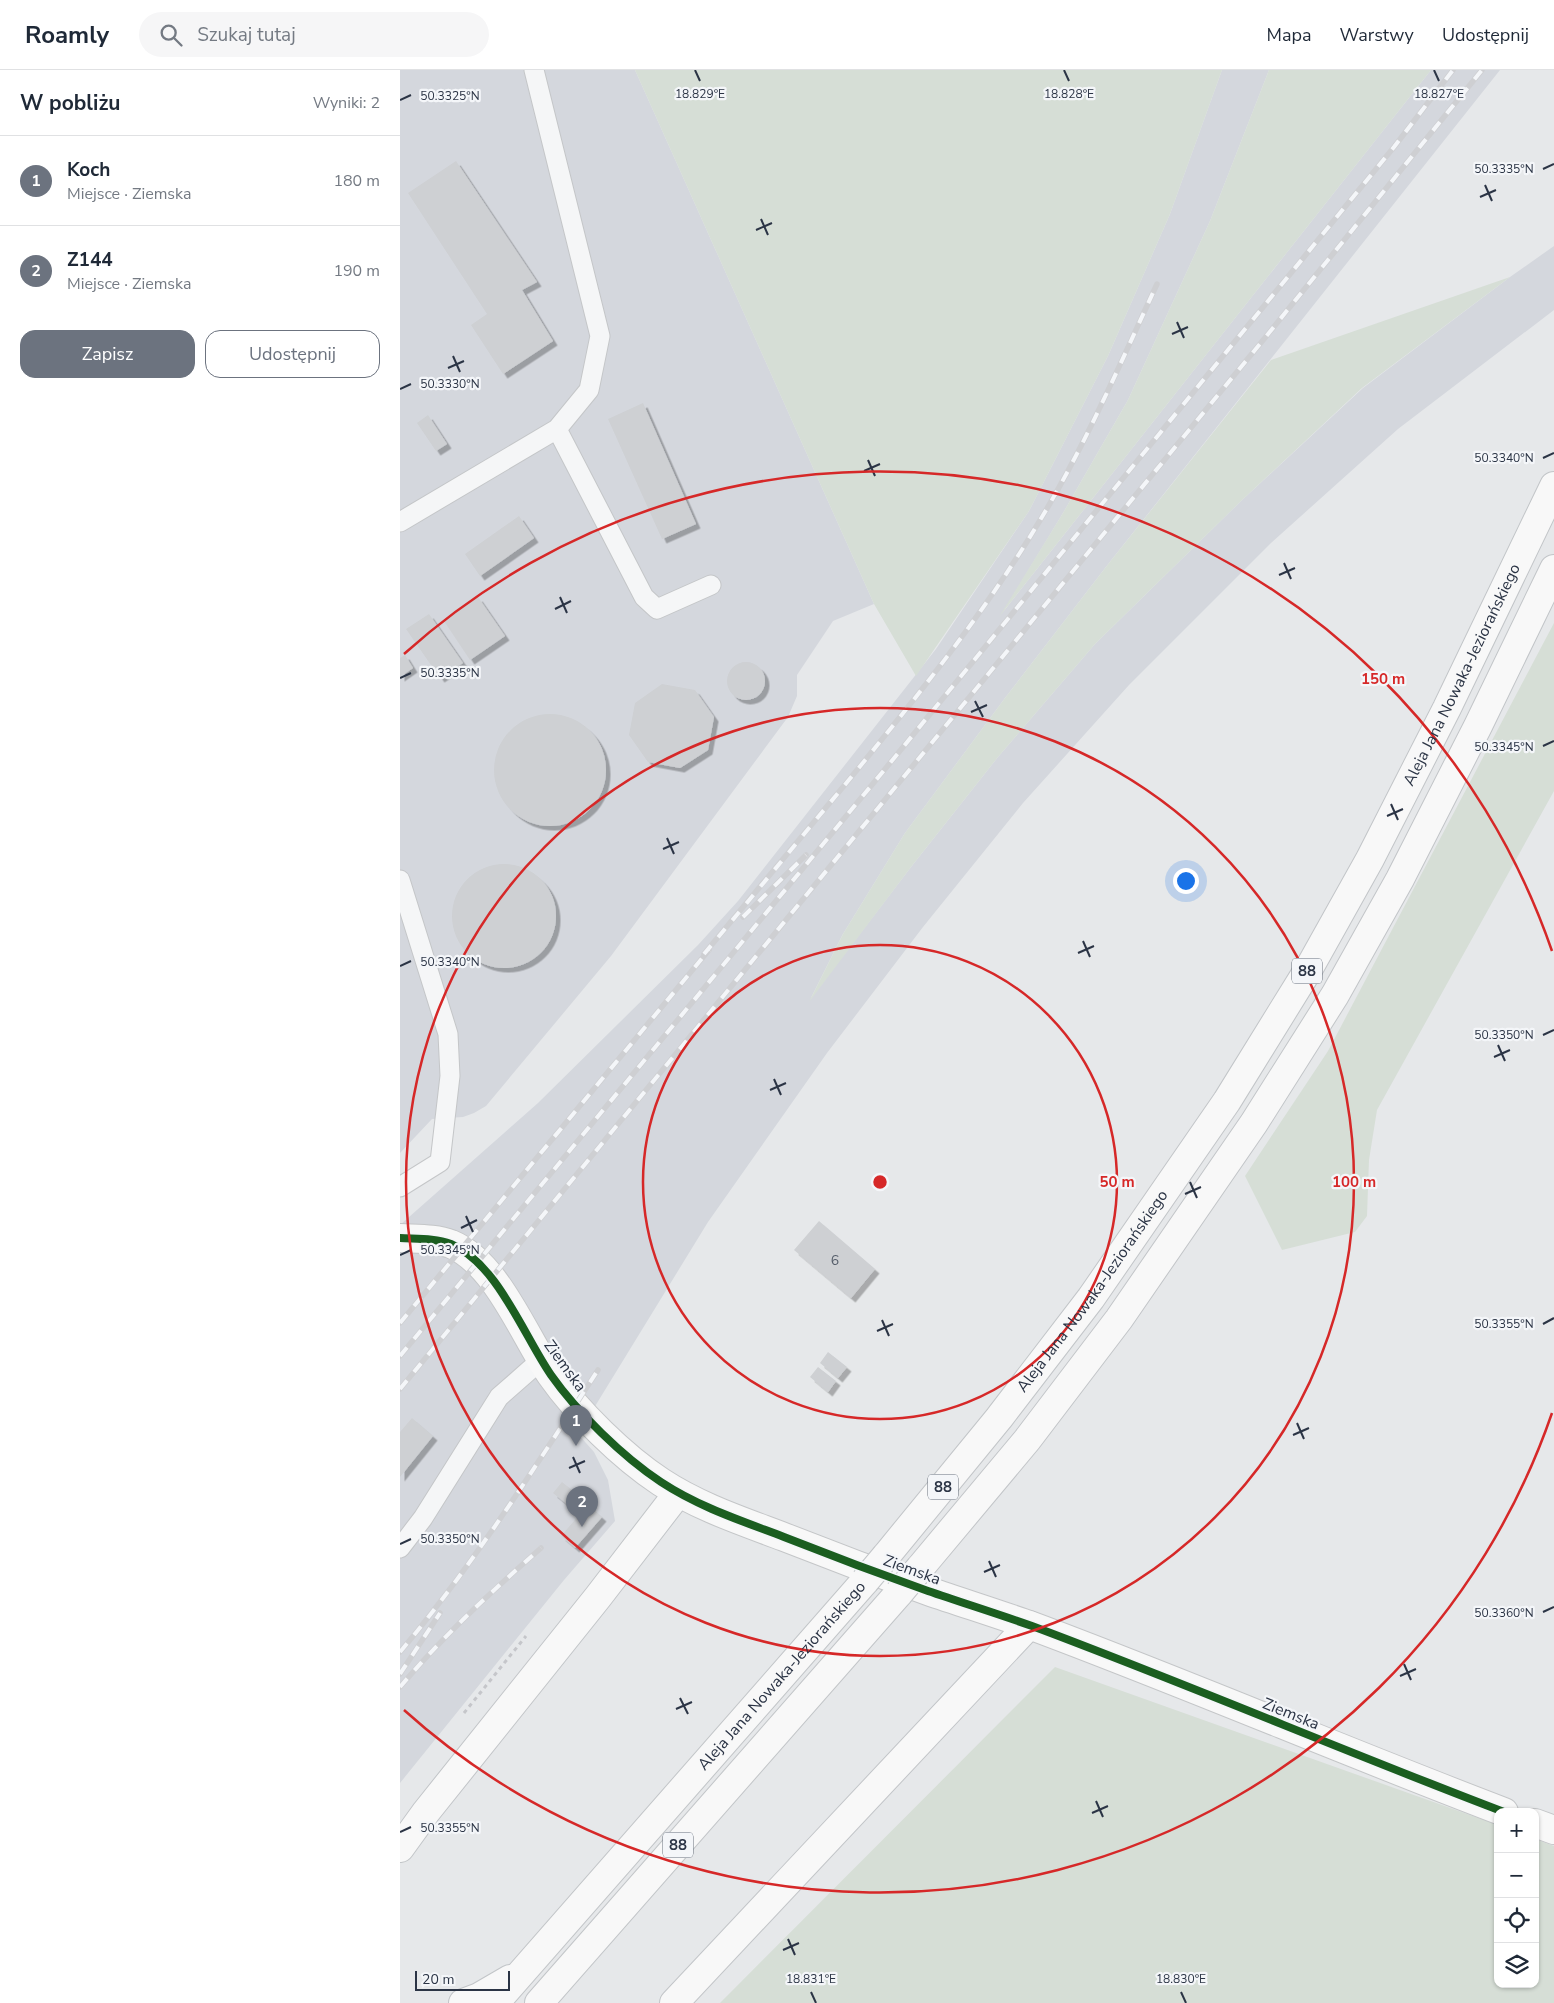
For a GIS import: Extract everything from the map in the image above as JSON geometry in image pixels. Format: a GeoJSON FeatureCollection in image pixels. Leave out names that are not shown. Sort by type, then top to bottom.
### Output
{"type":"FeatureCollection","features":[{"type":"Feature","properties":{"kind":"main road","name":"Aleja Jana Nowaka-Jeziorańskiego"},"geometry":{"type":"LineString","coordinates":[[495,2003],[865,1581],[999,1418],[1091,1298],[1227,1101],[1308,970],[1370,859],[1448,708],[1554,486]]}},
{"type":"Feature","properties":{"kind":"main road","name":"Aleja Jana Nowaka-Jeziorańskiego"},"geometry":{"type":"LineString","coordinates":[[539,2003],[899,1593],[1027,1440],[1119,1319],[1254,1124],[1335,995],[1400,879],[1478,726],[1554,568]]}},
{"type":"Feature","properties":{"kind":"main road","name":"Ziemska"},"geometry":{"type":"LineString","coordinates":[[400,1238],[439,1241],[450,1244],[468,1255],[500,1288],[541,1360],[560,1387],[617,1447],[644,1470],[678,1492],[726,1515],[850,1563],[1030,1625],[1202,1692],[1370,1761],[1494,1808]]}},
{"type":"Feature","properties":{"kind":"main road"},"geometry":{"type":"LineString","coordinates":[[400,1848],[426,1812],[586,1613],[678,1492]]}},
{"type":"Feature","properties":{"kind":"main road"},"geometry":{"type":"LineString","coordinates":[[674,2003],[1030,1625]]}},
{"type":"Feature","properties":{"kind":"main road"},"geometry":{"type":"LineString","coordinates":[[1539,1824],[1554,1830]]}},
{"type":"Feature","properties":{"kind":"main road"},"geometry":{"type":"LineString","coordinates":[[462,2003],[479,1997],[522,1972]]}},
{"type":"Feature","properties":{"kind":"lane"},"geometry":{"type":"LineString","coordinates":[[400,522],[557,429],[589,390],[600,336],[534,70]]}},
{"type":"Feature","properties":{"kind":"lane"},"geometry":{"type":"LineString","coordinates":[[557,429],[644,597],[657,609],[711,585]]}},
{"type":"Feature","properties":{"kind":"lane"},"geometry":{"type":"LineString","coordinates":[[400,880],[448,1034],[450,1061],[440,1162],[400,1187]]}},
{"type":"Feature","properties":{"kind":"lane"},"geometry":{"type":"LineString","coordinates":[[400,1548],[423,1518],[499,1397],[541,1360]]}},
{"type":"Feature","properties":{"kind":"shaded area"},"geometry":{"type":"Polygon","coordinates":[[[400,70],[635,70],[874,604],[833,621],[797,675],[797,696],[788,717],[611,956],[486,1106],[463,1117],[432,1119],[400,1153],[400,70]]]}},
{"type":"Feature","properties":{"kind":"shaded area"},"geometry":{"type":"Polygon","coordinates":[[[635,70],[1222,70],[1170,214],[1108,356],[1029,511],[916,676],[874,604],[635,70]]]}},
{"type":"Feature","properties":{"kind":"shaded area"},"geometry":{"type":"Polygon","coordinates":[[[1222,70],[1269,70],[1210,221],[1128,400],[1003,612],[1431,70],[1500,70],[1109,563],[1005,698],[905,833],[843,934],[811,998],[998,757],[1095,644],[1241,501],[1363,388],[1554,246],[1554,310],[1398,429],[1271,543],[1129,685],[1023,803],[923,927],[827,1053],[708,1222],[578,1434],[594,1452],[608,1480],[615,1521],[564,1580],[400,1783],[400,1225],[538,1103],[698,945],[738,901],[936,649],[1029,511],[1108,356],[1170,214],[1222,70]]]}},
{"type":"Feature","properties":{"kind":"shaded area"},"geometry":{"type":"Polygon","coordinates":[[[1269,70],[1431,70],[999,617],[1063,513],[1128,400],[1210,221],[1269,70]]]}},
{"type":"Feature","properties":{"kind":"shaded area"},"geometry":{"type":"Polygon","coordinates":[[[1510,277],[1362,388],[1241,501],[1095,644],[998,757],[911,867],[809,1002],[843,934],[905,833],[1005,698],[1109,563],[1271,360],[1510,277]]]}},
{"type":"Feature","properties":{"kind":"shaded area"},"geometry":{"type":"Polygon","coordinates":[[[1554,623],[1554,791],[1377,1110],[1369,1160],[1367,1216],[1355,1232],[1282,1250],[1245,1176],[1328,1051],[1554,623]]]}},
{"type":"Feature","properties":{"kind":"shaded area"},"geometry":{"type":"Polygon","coordinates":[[[1055,1667],[1494,1824],[1494,1988],[1539,1988],[1539,1840],[1554,1846],[1554,2003],[720,2003],[1055,1667]]]}},
{"type":"Feature","properties":{"kind":"building"},"geometry":{"type":"Polygon","coordinates":[[[456,161],[537,282],[522,290],[553,341],[503,374],[471,325],[487,314],[408,193],[456,161]]]}},
{"type":"Feature","properties":{"kind":"building"},"geometry":{"type":"Polygon","coordinates":[[[643,403],[696,524],[662,539],[608,419],[643,403]]]}},
{"type":"Feature","properties":{"kind":"building"},"geometry":{"type":"Polygon","coordinates":[[[428,415],[447,444],[436,451],[417,423],[428,415]]]}},
{"type":"Feature","properties":{"kind":"building"},"geometry":{"type":"Polygon","coordinates":[[[519,516],[534,538],[480,576],[465,554],[519,516]]]}},
{"type":"Feature","properties":{"kind":"building"},"geometry":{"type":"Polygon","coordinates":[[[478,597],[505,636],[470,660],[444,621],[478,597]]]}},
{"type":"Feature","properties":{"kind":"building"},"geometry":{"type":"Polygon","coordinates":[[[429,614],[463,663],[440,678],[406,629],[429,614]]]}},
{"type":"Feature","properties":{"kind":"building"},"geometry":{"type":"Polygon","coordinates":[[[405,655],[413,668],[400,677],[400,658],[405,655]]]}},
{"type":"Feature","properties":{"kind":"building"},"geometry":{"type":"Polygon","coordinates":[[[746,662],[759,668],[765,681],[759,694],[746,700],[733,694],[727,681],[733,668],[746,662]]]}},
{"type":"Feature","properties":{"kind":"building"},"geometry":{"type":"Polygon","coordinates":[[[662,684],[695,690],[714,717],[708,750],[680,768],[648,762],[629,735],[635,703],[662,684]]]}},
{"type":"Feature","properties":{"kind":"building"},"geometry":{"type":"Polygon","coordinates":[[[550,714],[571,718],[589,731],[602,749],[606,770],[602,791],[589,809],[571,822],[550,826],[529,822],[511,809],[498,791],[494,770],[498,749],[511,731],[529,718],[550,714]]]}},
{"type":"Feature","properties":{"kind":"building"},"geometry":{"type":"Polygon","coordinates":[[[504,864],[524,868],[541,879],[552,896],[556,916],[552,936],[541,953],[524,964],[504,968],[484,964],[467,953],[456,936],[452,916],[456,896],[467,879],[484,868],[504,864]]]}},
{"type":"Feature","properties":{"kind":"building"},"geometry":{"type":"Polygon","coordinates":[[[819,1221],[875,1269],[851,1298],[794,1250],[819,1221]]]}},
{"type":"Feature","properties":{"kind":"building"},"geometry":{"type":"Polygon","coordinates":[[[828,1352],[847,1367],[838,1378],[820,1363],[828,1352]]]}},
{"type":"Feature","properties":{"kind":"building"},"geometry":{"type":"Polygon","coordinates":[[[818,1367],[836,1381],[828,1392],[810,1377],[818,1367]]]}},
{"type":"Feature","properties":{"kind":"building"},"geometry":{"type":"Polygon","coordinates":[[[412,1418],[433,1436],[400,1477],[400,1432],[412,1418]]]}},
{"type":"Feature","properties":{"kind":"building"},"geometry":{"type":"Polygon","coordinates":[[[562,1482],[578,1495],[569,1506],[553,1493],[562,1482]]]}},
{"type":"Feature","properties":{"kind":"building"},"geometry":{"type":"Polygon","coordinates":[[[588,1505],[602,1517],[575,1548],[561,1536],[588,1505]]]}},
{"type":"Feature","properties":{"kind":"railway"},"geometry":{"type":"LineString","coordinates":[[400,1356],[890,763],[1394,147],[1453,70]]}},
{"type":"Feature","properties":{"kind":"railway"},"geometry":{"type":"LineString","coordinates":[[400,1389],[1264,339],[1482,70]]}},
{"type":"Feature","properties":{"kind":"railway"},"geometry":{"type":"LineString","coordinates":[[704,954],[899,718],[996,590],[1039,522],[1072,464],[1157,284]]}},
{"type":"Feature","properties":{"kind":"railway"},"geometry":{"type":"LineString","coordinates":[[743,917],[806,855]]}},
{"type":"Feature","properties":{"kind":"railway"},"geometry":{"type":"LineString","coordinates":[[400,1323],[709,950]]}},
{"type":"Feature","properties":{"kind":"railway"},"geometry":{"type":"LineString","coordinates":[[400,1652],[479,1550],[598,1370]]}},
{"type":"Feature","properties":{"kind":"railway"},"geometry":{"type":"LineString","coordinates":[[400,1687],[468,1615],[541,1548]]}},
{"type":"Feature","properties":{"kind":"railway"},"geometry":{"type":"LineString","coordinates":[[400,1674],[440,1613]]}},
{"type":"Feature","properties":{"kind":"cycle path"},"geometry":{"type":"LineString","coordinates":[[400,1238],[445,1242],[467,1253],[496,1284],[551,1375],[587,1419],[646,1472],[690,1499],[856,1565],[1091,1648],[1494,1808]]}},
{"type":"Feature","properties":{"kind":"place","name":"Koch"},"geometry":{"type":"Point","coordinates":[576,1446]}},
{"type":"Feature","properties":{"kind":"place","name":"Z144"},"geometry":{"type":"Point","coordinates":[582,1527]}}]}
